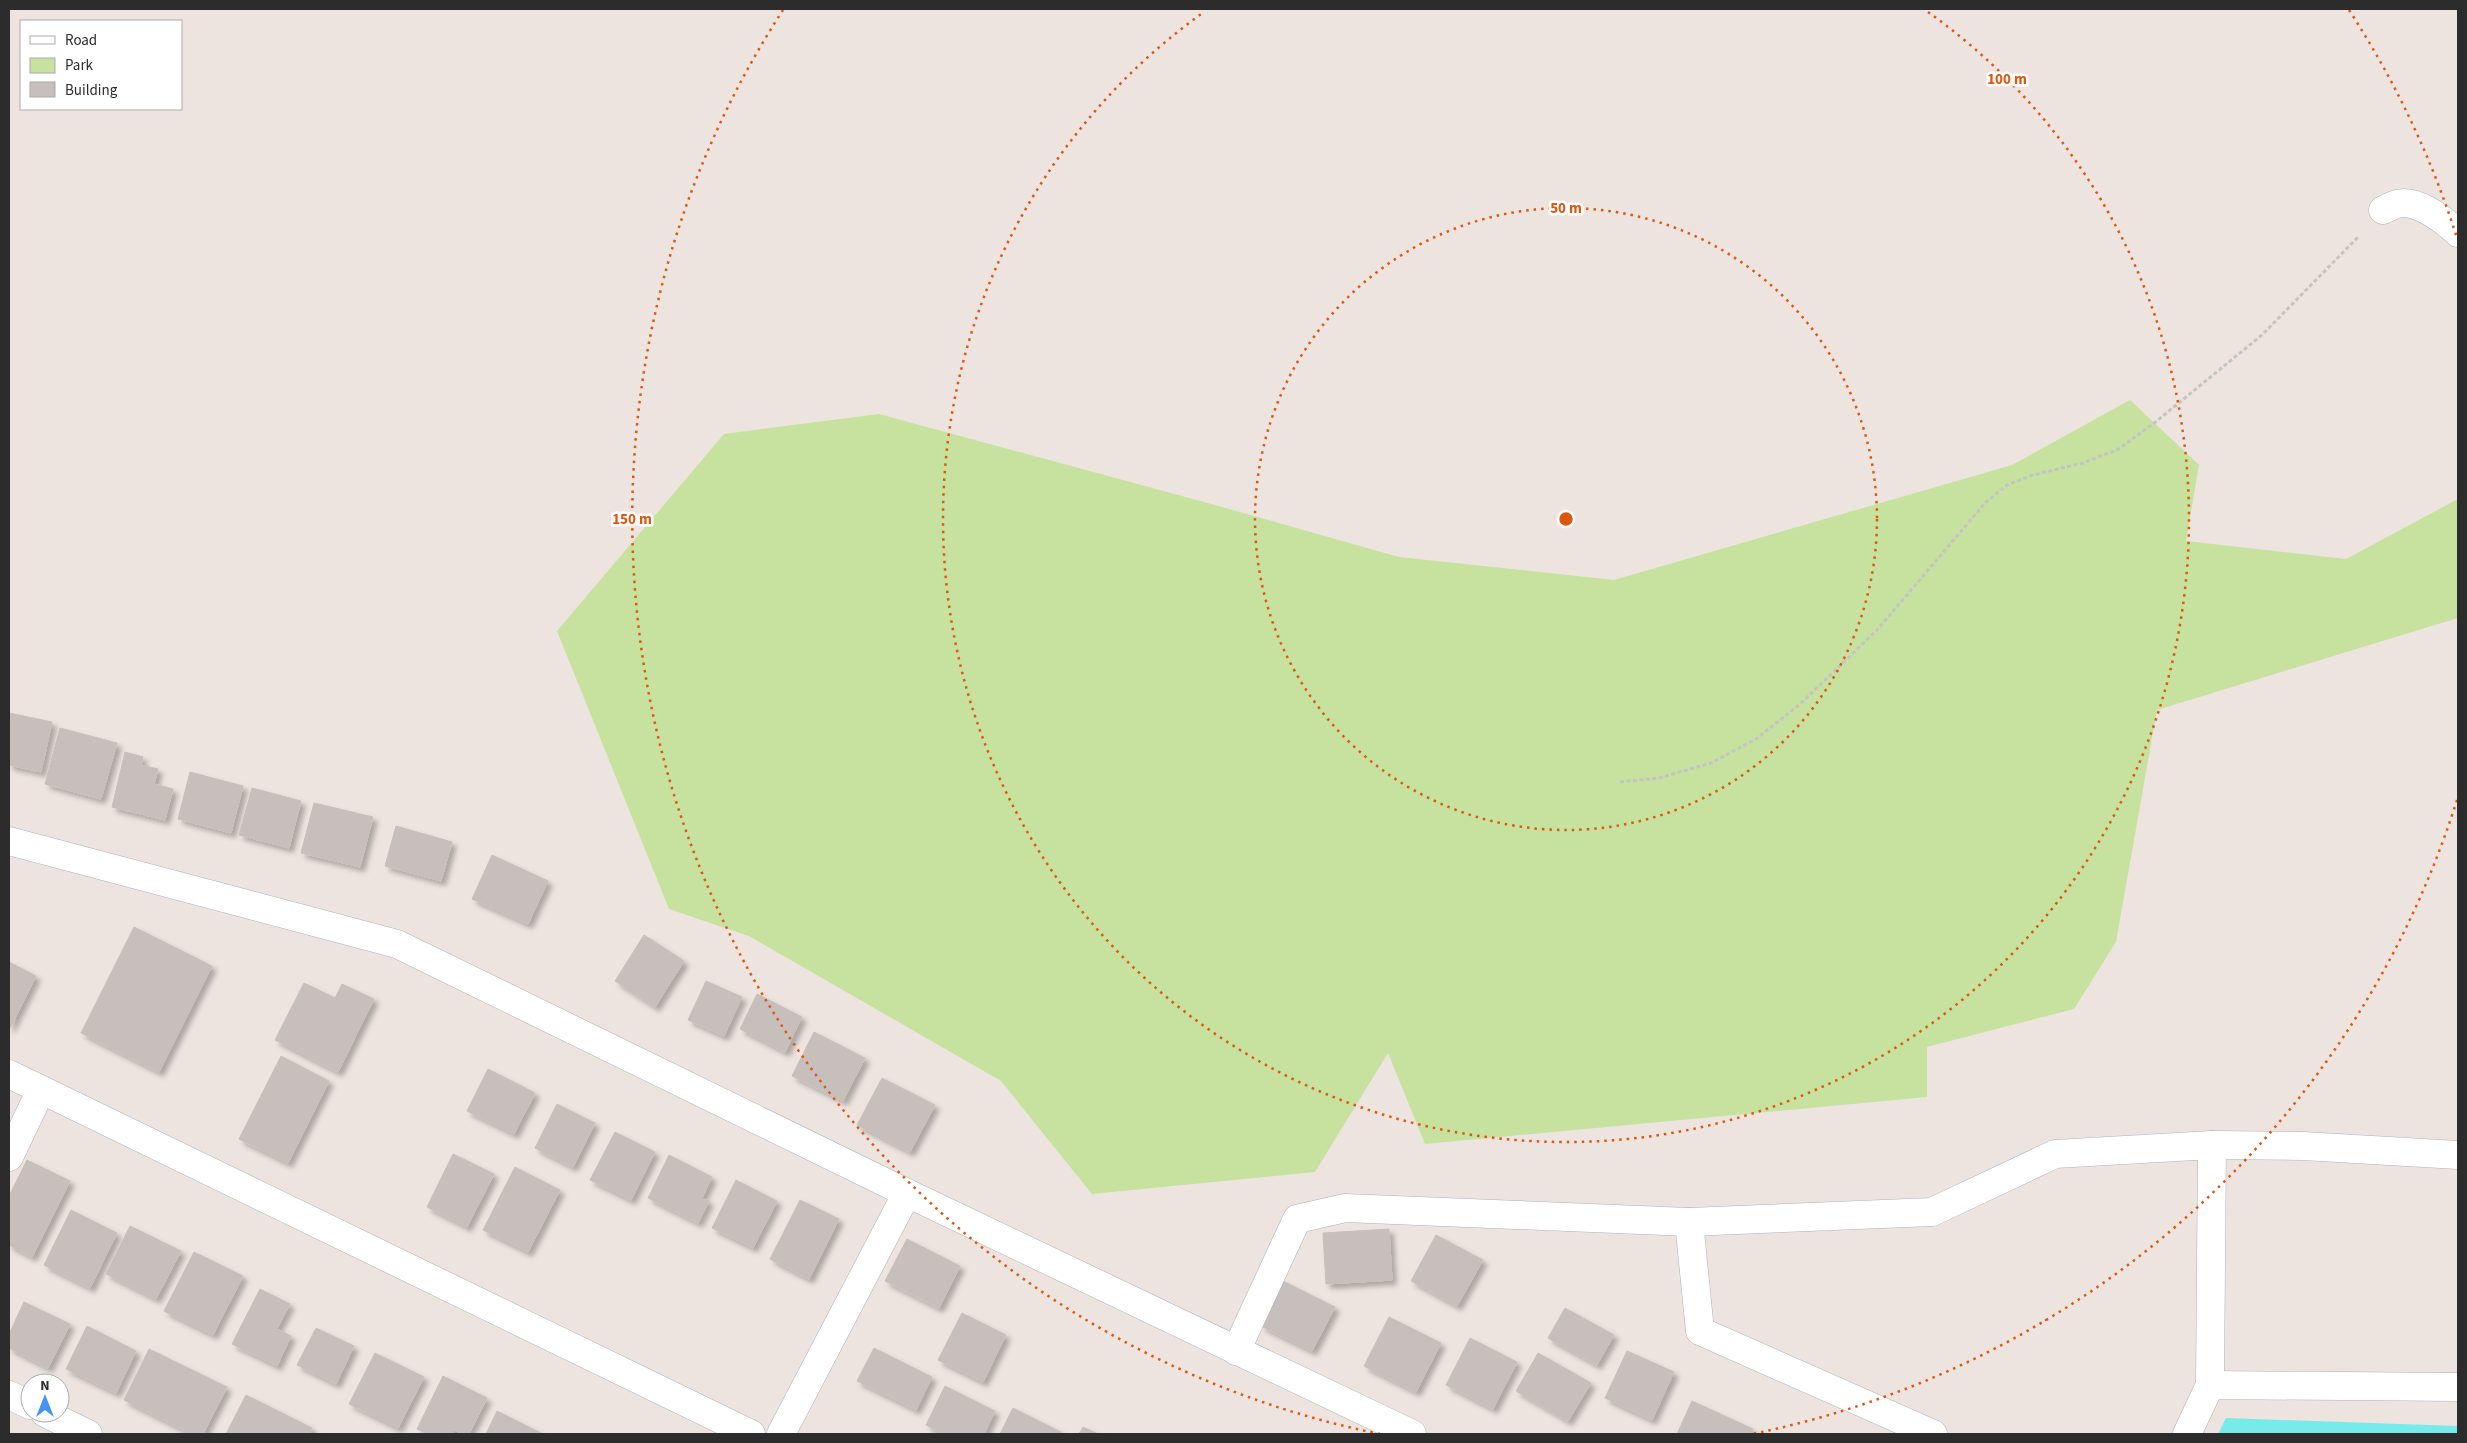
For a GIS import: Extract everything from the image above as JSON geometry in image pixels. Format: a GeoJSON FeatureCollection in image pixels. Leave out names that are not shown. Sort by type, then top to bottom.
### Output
{"type":"FeatureCollection","features":[{"type":"Feature","properties":{"kind":"street"},"geometry":{"type":"LineString","coordinates":[[2383,210],[2402,203],[2419,207],[2446,222],[2458,233]]}},
{"type":"Feature","properties":{"kind":"street"},"geometry":{"type":"LineString","coordinates":[[9,841],[397,944],[907,1193],[1412,1434]]}},
{"type":"Feature","properties":{"kind":"street"},"geometry":{"type":"LineString","coordinates":[[9,1074],[751,1434]]}},
{"type":"Feature","properties":{"kind":"street"},"geometry":{"type":"LineString","coordinates":[[9,1157],[41,1090]]}},
{"type":"Feature","properties":{"kind":"street"},"geometry":{"type":"LineString","coordinates":[[1236,1351],[1297,1219],[1345,1208],[1689,1222],[1932,1212],[2055,1154],[2212,1146],[2303,1146],[2458,1155]]}},
{"type":"Feature","properties":{"kind":"street"},"geometry":{"type":"LineString","coordinates":[[2187,1434],[2210,1385],[2212,1146]]}},
{"type":"Feature","properties":{"kind":"street"},"geometry":{"type":"LineString","coordinates":[[781,1434],[907,1193]]}},
{"type":"Feature","properties":{"kind":"street"},"geometry":{"type":"LineString","coordinates":[[1689,1222],[1700,1330],[1934,1434]]}},
{"type":"Feature","properties":{"kind":"street"},"geometry":{"type":"LineString","coordinates":[[2210,1385],[2458,1387]]}},
{"type":"Feature","properties":{"kind":"street"},"geometry":{"type":"LineString","coordinates":[[65,1423],[88,1434]]}},
{"type":"Feature","properties":{"kind":"path"},"geometry":{"type":"LineString","coordinates":[[1620,782],[1659,778],[1711,763],[1756,739],[1798,706],[1877,630],[1986,502],[2007,485],[2033,475],[2083,463],[2117,450],[2153,424],[2262,335],[2383,210]]}},
{"type":"Feature","properties":{"kind":"green space"},"geometry":{"type":"Polygon","coordinates":[[[2130,400],[2199,465],[2186,541],[2346,559],[2458,499],[2458,618],[2157,710],[2116,942],[2074,1009],[1927,1047],[1927,1097],[1425,1144],[1388,1053],[1315,1172],[1092,1194],[1001,1081],[749,936],[669,909],[557,631],[724,434],[879,414],[1399,557],[1614,580],[2012,465],[2130,400]]]}},
{"type":"Feature","properties":{"kind":"water"},"geometry":{"type":"Polygon","coordinates":[[[2226,1418],[2458,1426],[2458,1434],[2218,1434],[2226,1418]]]}},
{"type":"Feature","properties":{"kind":"building"},"geometry":{"type":"Polygon","coordinates":[[[9,713],[52,722],[41,772],[9,765],[9,713]]]}},
{"type":"Feature","properties":{"kind":"building"},"geometry":{"type":"Polygon","coordinates":[[[60,728],[117,743],[101,799],[45,784],[60,728]]]}},
{"type":"Feature","properties":{"kind":"building"},"geometry":{"type":"Polygon","coordinates":[[[125,752],[143,757],[141,765],[158,769],[154,784],[173,789],[165,820],[112,807],[125,752]]]}},
{"type":"Feature","properties":{"kind":"building"},"geometry":{"type":"Polygon","coordinates":[[[190,772],[243,786],[231,833],[178,819],[190,772]]]}},
{"type":"Feature","properties":{"kind":"building"},"geometry":{"type":"Polygon","coordinates":[[[252,788],[301,801],[289,848],[239,835],[252,788]]]}},
{"type":"Feature","properties":{"kind":"building"},"geometry":{"type":"Polygon","coordinates":[[[314,803],[373,817],[360,867],[301,853],[314,803]]]}},
{"type":"Feature","properties":{"kind":"building"},"geometry":{"type":"Polygon","coordinates":[[[396,826],[452,842],[441,881],[385,866],[396,826]]]}},
{"type":"Feature","properties":{"kind":"building"},"geometry":{"type":"Polygon","coordinates":[[[492,855],[548,881],[528,924],[472,899],[492,855]]]}},
{"type":"Feature","properties":{"kind":"building"},"geometry":{"type":"Polygon","coordinates":[[[134,927],[212,966],[159,1072],[81,1033],[134,927]]]}},
{"type":"Feature","properties":{"kind":"building"},"geometry":{"type":"Polygon","coordinates":[[[644,935],[684,961],[655,1007],[615,981],[644,935]]]}},
{"type":"Feature","properties":{"kind":"building"},"geometry":{"type":"Polygon","coordinates":[[[9,962],[36,976],[10,1028],[9,1028],[9,962]]]}},
{"type":"Feature","properties":{"kind":"building"},"geometry":{"type":"Polygon","coordinates":[[[706,981],[742,997],[724,1036],[688,1020],[706,981]]]}},
{"type":"Feature","properties":{"kind":"building"},"geometry":{"type":"Polygon","coordinates":[[[304,983],[335,998],[342,984],[374,999],[338,1072],[275,1040],[304,983]]]}},
{"type":"Feature","properties":{"kind":"building"},"geometry":{"type":"Polygon","coordinates":[[[757,994],[802,1017],[785,1052],[740,1029],[757,994]]]}},
{"type":"Feature","properties":{"kind":"building"},"geometry":{"type":"Polygon","coordinates":[[[814,1032],[865,1058],[843,1101],[792,1076],[814,1032]]]}},
{"type":"Feature","properties":{"kind":"building"},"geometry":{"type":"Polygon","coordinates":[[[281,1056],[329,1081],[288,1163],[239,1139],[281,1056]]]}},
{"type":"Feature","properties":{"kind":"building"},"geometry":{"type":"Polygon","coordinates":[[[488,1069],[535,1093],[514,1134],[467,1111],[488,1069]]]}},
{"type":"Feature","properties":{"kind":"building"},"geometry":{"type":"Polygon","coordinates":[[[882,1078],[935,1105],[910,1152],[857,1125],[882,1078]]]}},
{"type":"Feature","properties":{"kind":"building"},"geometry":{"type":"Polygon","coordinates":[[[557,1104],[595,1123],[573,1167],[535,1148],[557,1104]]]}},
{"type":"Feature","properties":{"kind":"building"},"geometry":{"type":"Polygon","coordinates":[[[615,1132],[655,1152],[631,1200],[590,1180],[615,1132]]]}},
{"type":"Feature","properties":{"kind":"building"},"geometry":{"type":"Polygon","coordinates":[[[453,1154],[494,1174],[467,1227],[427,1207],[453,1154]]]}},
{"type":"Feature","properties":{"kind":"building"},"geometry":{"type":"Polygon","coordinates":[[[669,1155],[712,1177],[702,1198],[709,1201],[698,1223],[648,1198],[669,1155]]]}},
{"type":"Feature","properties":{"kind":"building"},"geometry":{"type":"Polygon","coordinates":[[[27,1160],[70,1181],[32,1257],[9,1245],[9,1196],[27,1160]]]}},
{"type":"Feature","properties":{"kind":"building"},"geometry":{"type":"Polygon","coordinates":[[[515,1167],[560,1190],[528,1252],[483,1230],[515,1167]]]}},
{"type":"Feature","properties":{"kind":"building"},"geometry":{"type":"Polygon","coordinates":[[[736,1180],[777,1201],[753,1248],[712,1228],[736,1180]]]}},
{"type":"Feature","properties":{"kind":"building"},"geometry":{"type":"Polygon","coordinates":[[[800,1200],[839,1219],[809,1279],[770,1259],[800,1200]]]}},
{"type":"Feature","properties":{"kind":"building"},"geometry":{"type":"Polygon","coordinates":[[[71,1210],[117,1233],[90,1288],[44,1265],[71,1210]]]}},
{"type":"Feature","properties":{"kind":"building"},"geometry":{"type":"Polygon","coordinates":[[[130,1226],[181,1251],[156,1299],[106,1274],[130,1226]]]}},
{"type":"Feature","properties":{"kind":"building"},"geometry":{"type":"Polygon","coordinates":[[[1389,1229],[1392,1280],[1326,1284],[1323,1233],[1389,1229]]]}},
{"type":"Feature","properties":{"kind":"building"},"geometry":{"type":"Polygon","coordinates":[[[1436,1235],[1483,1260],[1457,1306],[1411,1281],[1436,1235]]]}},
{"type":"Feature","properties":{"kind":"building"},"geometry":{"type":"Polygon","coordinates":[[[907,1239],[960,1266],[939,1308],[885,1281],[907,1239]]]}},
{"type":"Feature","properties":{"kind":"building"},"geometry":{"type":"Polygon","coordinates":[[[194,1252],[243,1276],[213,1335],[164,1311],[194,1252]]]}},
{"type":"Feature","properties":{"kind":"building"},"geometry":{"type":"Polygon","coordinates":[[[1283,1281],[1335,1307],[1312,1351],[1261,1326],[1283,1281]]]}},
{"type":"Feature","properties":{"kind":"building"},"geometry":{"type":"Polygon","coordinates":[[[260,1289],[290,1304],[277,1329],[291,1336],[277,1366],[232,1344],[260,1289]]]}},
{"type":"Feature","properties":{"kind":"building"},"geometry":{"type":"Polygon","coordinates":[[[24,1302],[70,1324],[48,1368],[9,1348],[9,1334],[24,1302]]]}},
{"type":"Feature","properties":{"kind":"building"},"geometry":{"type":"Polygon","coordinates":[[[1565,1308],[1614,1335],[1597,1365],[1548,1338],[1565,1308]]]}},
{"type":"Feature","properties":{"kind":"building"},"geometry":{"type":"Polygon","coordinates":[[[962,1313],[1006,1335],[983,1382],[938,1360],[962,1313]]]}},
{"type":"Feature","properties":{"kind":"building"},"geometry":{"type":"Polygon","coordinates":[[[1389,1317],[1441,1343],[1416,1392],[1364,1366],[1389,1317]]]}},
{"type":"Feature","properties":{"kind":"building"},"geometry":{"type":"Polygon","coordinates":[[[87,1326],[136,1351],[116,1393],[66,1369],[87,1326]]]}},
{"type":"Feature","properties":{"kind":"building"},"geometry":{"type":"Polygon","coordinates":[[[316,1328],[354,1346],[336,1384],[297,1365],[316,1328]]]}},
{"type":"Feature","properties":{"kind":"building"},"geometry":{"type":"Polygon","coordinates":[[[1470,1338],[1517,1362],[1493,1409],[1446,1385],[1470,1338]]]}},
{"type":"Feature","properties":{"kind":"building"},"geometry":{"type":"Polygon","coordinates":[[[874,1348],[932,1377],[916,1410],[857,1381],[874,1348]]]}},
{"type":"Feature","properties":{"kind":"building"},"geometry":{"type":"Polygon","coordinates":[[[149,1349],[227,1387],[203,1434],[192,1434],[124,1400],[149,1349]]]}},
{"type":"Feature","properties":{"kind":"building"},"geometry":{"type":"Polygon","coordinates":[[[1627,1351],[1674,1372],[1652,1420],[1605,1398],[1627,1351]]]}},
{"type":"Feature","properties":{"kind":"building"},"geometry":{"type":"Polygon","coordinates":[[[375,1353],[424,1377],[398,1428],[349,1404],[375,1353]]]}},
{"type":"Feature","properties":{"kind":"building"},"geometry":{"type":"Polygon","coordinates":[[[1538,1353],[1591,1383],[1568,1421],[1516,1391],[1538,1353]]]}},
{"type":"Feature","properties":{"kind":"building"},"geometry":{"type":"Polygon","coordinates":[[[443,1376],[487,1398],[469,1434],[463,1434],[454,1430],[452,1434],[428,1434],[417,1429],[443,1376]]]}},
{"type":"Feature","properties":{"kind":"building"},"geometry":{"type":"Polygon","coordinates":[[[945,1386],[995,1411],[984,1434],[944,1434],[926,1425],[945,1386]]]}},
{"type":"Feature","properties":{"kind":"building"},"geometry":{"type":"Polygon","coordinates":[[[246,1395],[312,1428],[309,1434],[226,1434],[246,1395]]]}},
{"type":"Feature","properties":{"kind":"building"},"geometry":{"type":"Polygon","coordinates":[[[1692,1401],[1753,1429],[1750,1434],[1677,1434],[1692,1401]]]}},
{"type":"Feature","properties":{"kind":"building"},"geometry":{"type":"Polygon","coordinates":[[[1013,1408],[1061,1432],[1060,1434],[1000,1434],[1013,1408]]]}},
{"type":"Feature","properties":{"kind":"building"},"geometry":{"type":"Polygon","coordinates":[[[497,1411],[543,1434],[486,1434],[497,1411]]]}},
{"type":"Feature","properties":{"kind":"building"},"geometry":{"type":"Polygon","coordinates":[[[1083,1427],[1098,1434],[1079,1434],[1083,1427]]]}}]}
